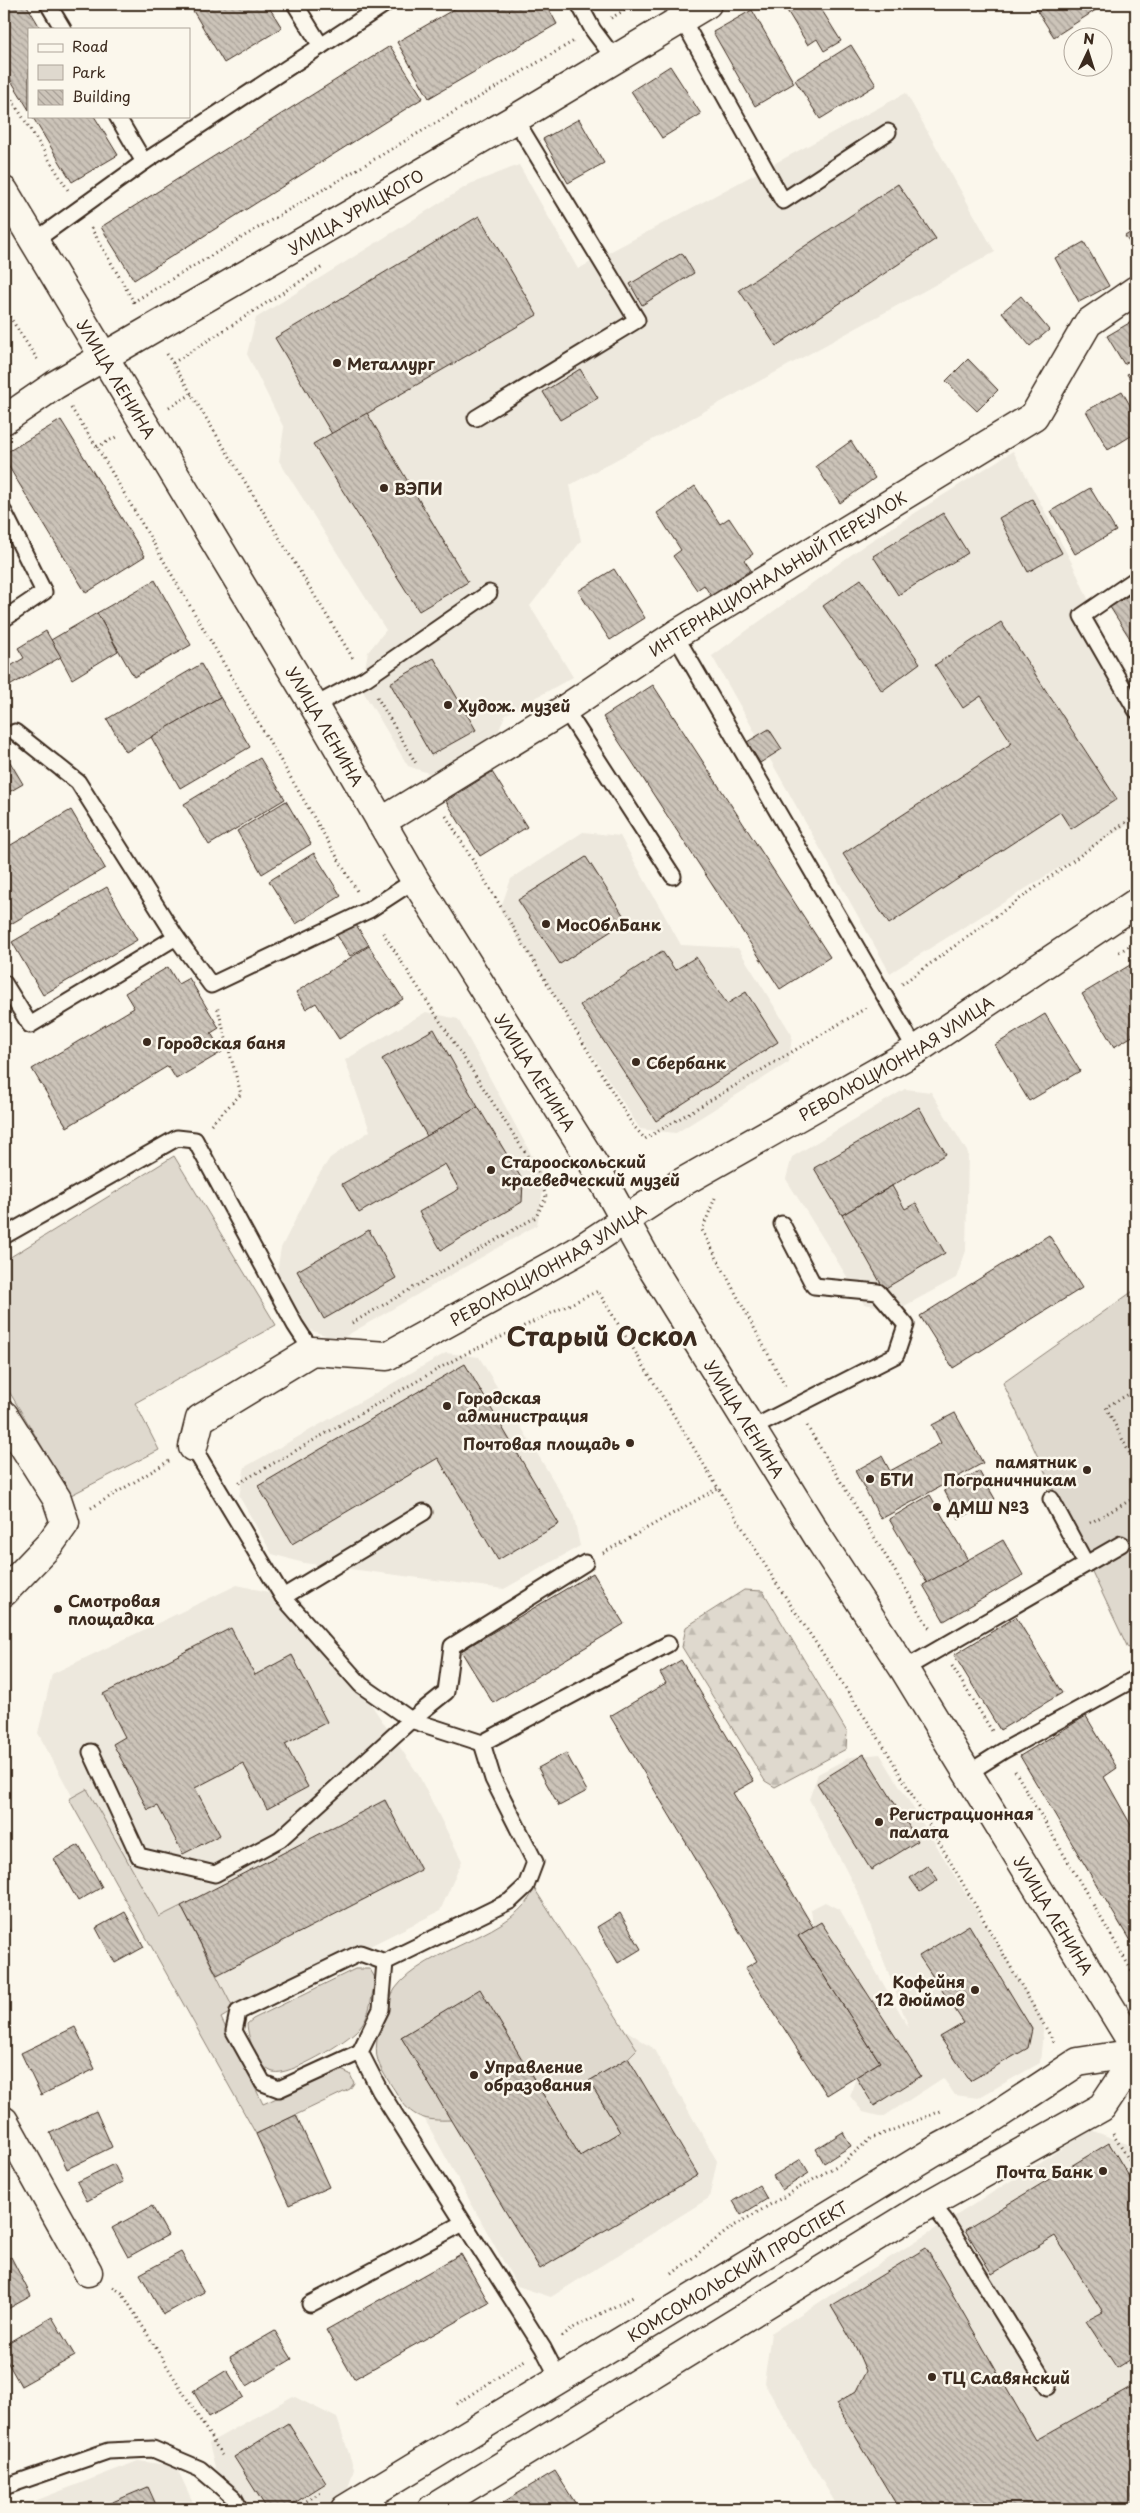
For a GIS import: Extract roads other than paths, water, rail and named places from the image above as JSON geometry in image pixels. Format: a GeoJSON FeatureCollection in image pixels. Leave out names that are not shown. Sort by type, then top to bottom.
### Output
{"type":"FeatureCollection","features":[{"type":"Feature","properties":{"kind":"main road","name":"УЛИЦА УРИЦКОГО"},"geometry":{"type":"LineString","coordinates":[[4,420],[55,385],[515,119],[706,4]]}},
{"type":"Feature","properties":{"kind":"main road","name":"УЛИЦА ЛЕНИНА"},"geometry":{"type":"LineString","coordinates":[[4,192],[314,706],[415,880],[596,1168],[624,1221],[751,1429],[968,1773],[1136,2053]]}},
{"type":"Feature","properties":{"kind":"main road","name":"ИНТЕРНАЦИОНАЛЬНЫЙ ПЕРЕУЛОК"},"geometry":{"type":"LineString","coordinates":[[381,822],[565,709],[675,635],[1034,416],[1088,323],[1136,290]]}},
{"type":"Feature","properties":{"kind":"main road","name":"РЕВОЛЮЦИОННАЯ УЛИЦА"},"geometry":{"type":"LineString","coordinates":[[312,1351],[388,1356],[576,1252],[681,1184],[916,1050],[1136,903]]}},
{"type":"Feature","properties":{"kind":"main road"},"geometry":{"type":"LineString","coordinates":[[193,1447],[200,1419],[312,1351]]}},
{"type":"Feature","properties":{"kind":"main road"},"geometry":{"type":"LineString","coordinates":[[4,1415],[57,1499],[65,1523],[50,1544],[4,1592]]}},
{"type":"Feature","properties":{"kind":"main road"},"geometry":{"type":"LineString","coordinates":[[432,2509],[931,2203],[1102,2107],[1136,2053]]}},
{"type":"Feature","properties":{"kind":"main road","name":"КОМСОМОЛЬСКИЙ ПРОСПЕКТ"},"geometry":{"type":"LineString","coordinates":[[345,2509],[560,2381],[941,2147],[982,2125],[1078,2062],[1136,2053]]}},
{"type":"Feature","properties":{"kind":"main road"},"geometry":{"type":"LineString","coordinates":[[4,2121],[88,2272]]}},
{"type":"Feature","properties":{"kind":"lane"},"geometry":{"type":"LineString","coordinates":[[48,4],[63,28]]}},
{"type":"Feature","properties":{"kind":"lane"},"geometry":{"type":"LineString","coordinates":[[296,4],[321,46]]}},
{"type":"Feature","properties":{"kind":"lane"},"geometry":{"type":"LineString","coordinates":[[33,242],[144,162],[385,4]]}},
{"type":"Feature","properties":{"kind":"lane"},"geometry":{"type":"LineString","coordinates":[[579,4],[593,30],[614,58]]}},
{"type":"Feature","properties":{"kind":"lane"},"geometry":{"type":"LineString","coordinates":[[682,19],[783,201],[888,132]]}},
{"type":"Feature","properties":{"kind":"lane"},"geometry":{"type":"LineString","coordinates":[[117,118],[144,162]]}},
{"type":"Feature","properties":{"kind":"lane"},"geometry":{"type":"LineString","coordinates":[[476,418],[637,320],[515,119]]}},
{"type":"Feature","properties":{"kind":"lane"},"geometry":{"type":"LineString","coordinates":[[4,512],[44,592],[4,619]]}},
{"type":"Feature","properties":{"kind":"lane"},"geometry":{"type":"LineString","coordinates":[[1136,579],[1082,616],[1136,710]]}},
{"type":"Feature","properties":{"kind":"lane"},"geometry":{"type":"LineString","coordinates":[[314,706],[366,678],[489,594]]}},
{"type":"Feature","properties":{"kind":"lane"},"geometry":{"type":"LineString","coordinates":[[675,635],[884,998],[916,1050]]}},
{"type":"Feature","properties":{"kind":"lane"},"geometry":{"type":"LineString","coordinates":[[565,709],[672,876]]}},
{"type":"Feature","properties":{"kind":"lane"},"geometry":{"type":"LineString","coordinates":[[15,732],[78,782],[176,937],[211,985],[369,910],[415,880]]}},
{"type":"Feature","properties":{"kind":"lane"},"geometry":{"type":"LineString","coordinates":[[4,983],[30,1025],[176,937]]}},
{"type":"Feature","properties":{"kind":"lane"},"geometry":{"type":"LineString","coordinates":[[4,1236],[177,1138],[195,1140],[295,1325],[312,1351]]}},
{"type":"Feature","properties":{"kind":"lane"},"geometry":{"type":"LineString","coordinates":[[751,1429],[896,1355],[906,1325],[878,1292],[814,1286],[782,1224]]}},
{"type":"Feature","properties":{"kind":"lane"},"geometry":{"type":"LineString","coordinates":[[193,1447],[283,1597],[361,1685],[411,1720],[482,1743],[668,1644]]}},
{"type":"Feature","properties":{"kind":"lane"},"geometry":{"type":"LineString","coordinates":[[1051,1499],[1086,1564]]}},
{"type":"Feature","properties":{"kind":"lane"},"geometry":{"type":"LineString","coordinates":[[283,1597],[424,1512]]}},
{"type":"Feature","properties":{"kind":"lane"},"geometry":{"type":"LineString","coordinates":[[904,1669],[1121,1544]]}},
{"type":"Feature","properties":{"kind":"lane"},"geometry":{"type":"LineString","coordinates":[[91,1752],[139,1856],[215,1874],[280,1839],[411,1720],[446,1692],[452,1646],[585,1563]]}},
{"type":"Feature","properties":{"kind":"lane"},"geometry":{"type":"LineString","coordinates":[[968,1773],[1003,1750],[1136,1678]]}},
{"type":"Feature","properties":{"kind":"lane"},"geometry":{"type":"LineString","coordinates":[[385,1962],[381,2009],[360,2052],[279,2088],[264,2083],[234,2031],[238,2012],[360,1953],[385,1962],[510,1901],[526,1886],[534,1862],[493,1779],[482,1743]]}},
{"type":"Feature","properties":{"kind":"lane"},"geometry":{"type":"LineString","coordinates":[[360,2052],[380,2090],[543,2348],[560,2381]]}},
{"type":"Feature","properties":{"kind":"lane"},"geometry":{"type":"LineString","coordinates":[[931,2203],[946,2222],[1048,2387]]}},
{"type":"Feature","properties":{"kind":"lane"},"geometry":{"type":"LineString","coordinates":[[310,2304],[463,2223]]}},
{"type":"Feature","properties":{"kind":"lane"},"geometry":{"type":"LineString","coordinates":[[4,2487],[108,2451],[153,2449],[200,2469],[237,2504]]}},
{"type":"Feature","properties":{"kind":"place","name":"Металлург"},"geometry":{"type":"Point","coordinates":[337,363]}},
{"type":"Feature","properties":{"kind":"place","name":"ВЭПИ"},"geometry":{"type":"Point","coordinates":[384,488]}},
{"type":"Feature","properties":{"kind":"place","name":"Худож. музей"},"geometry":{"type":"Point","coordinates":[448,705]}},
{"type":"Feature","properties":{"kind":"place","name":"МосОблБанк"},"geometry":{"type":"Point","coordinates":[546,924]}},
{"type":"Feature","properties":{"kind":"place","name":"Городская баня"},"geometry":{"type":"Point","coordinates":[147,1042]}},
{"type":"Feature","properties":{"kind":"place","name":"Сбербанк"},"geometry":{"type":"Point","coordinates":[636,1062]}},
{"type":"Feature","properties":{"kind":"place","name":"Старооскольский краеведческий музей"},"geometry":{"type":"Point","coordinates":[491,1170]}},
{"type":"Feature","properties":{"kind":"place","name":"Городская администрация"},"geometry":{"type":"Point","coordinates":[447,1406]}},
{"type":"Feature","properties":{"kind":"place","name":"Почтовая площадь"},"geometry":{"type":"Point","coordinates":[630,1443]}},
{"type":"Feature","properties":{"kind":"place","name":"памятник Пограничникам"},"geometry":{"type":"Point","coordinates":[1087,1470]}},
{"type":"Feature","properties":{"kind":"place","name":"БТИ"},"geometry":{"type":"Point","coordinates":[870,1479]}},
{"type":"Feature","properties":{"kind":"place","name":"ДМШ №3"},"geometry":{"type":"Point","coordinates":[937,1507]}},
{"type":"Feature","properties":{"kind":"place","name":"Смотровая площадка"},"geometry":{"type":"Point","coordinates":[58,1609]}},
{"type":"Feature","properties":{"kind":"place","name":"Регистрационная палата"},"geometry":{"type":"Point","coordinates":[879,1822]}},
{"type":"Feature","properties":{"kind":"place","name":"Кофейня 12 дюймов"},"geometry":{"type":"Point","coordinates":[975,1990]}},
{"type":"Feature","properties":{"kind":"place","name":"Управление образования"},"geometry":{"type":"Point","coordinates":[474,2075]}},
{"type":"Feature","properties":{"kind":"place","name":"Почта Банк"},"geometry":{"type":"Point","coordinates":[1103,2171]}},
{"type":"Feature","properties":{"kind":"place","name":"ТЦ Славянский"},"geometry":{"type":"Point","coordinates":[932,2377]}},
{"type":"Feature","properties":{"kind":"district","name":"Старый Оскол"},"geometry":{"type":"Point","coordinates":[602,1335]}}]}
